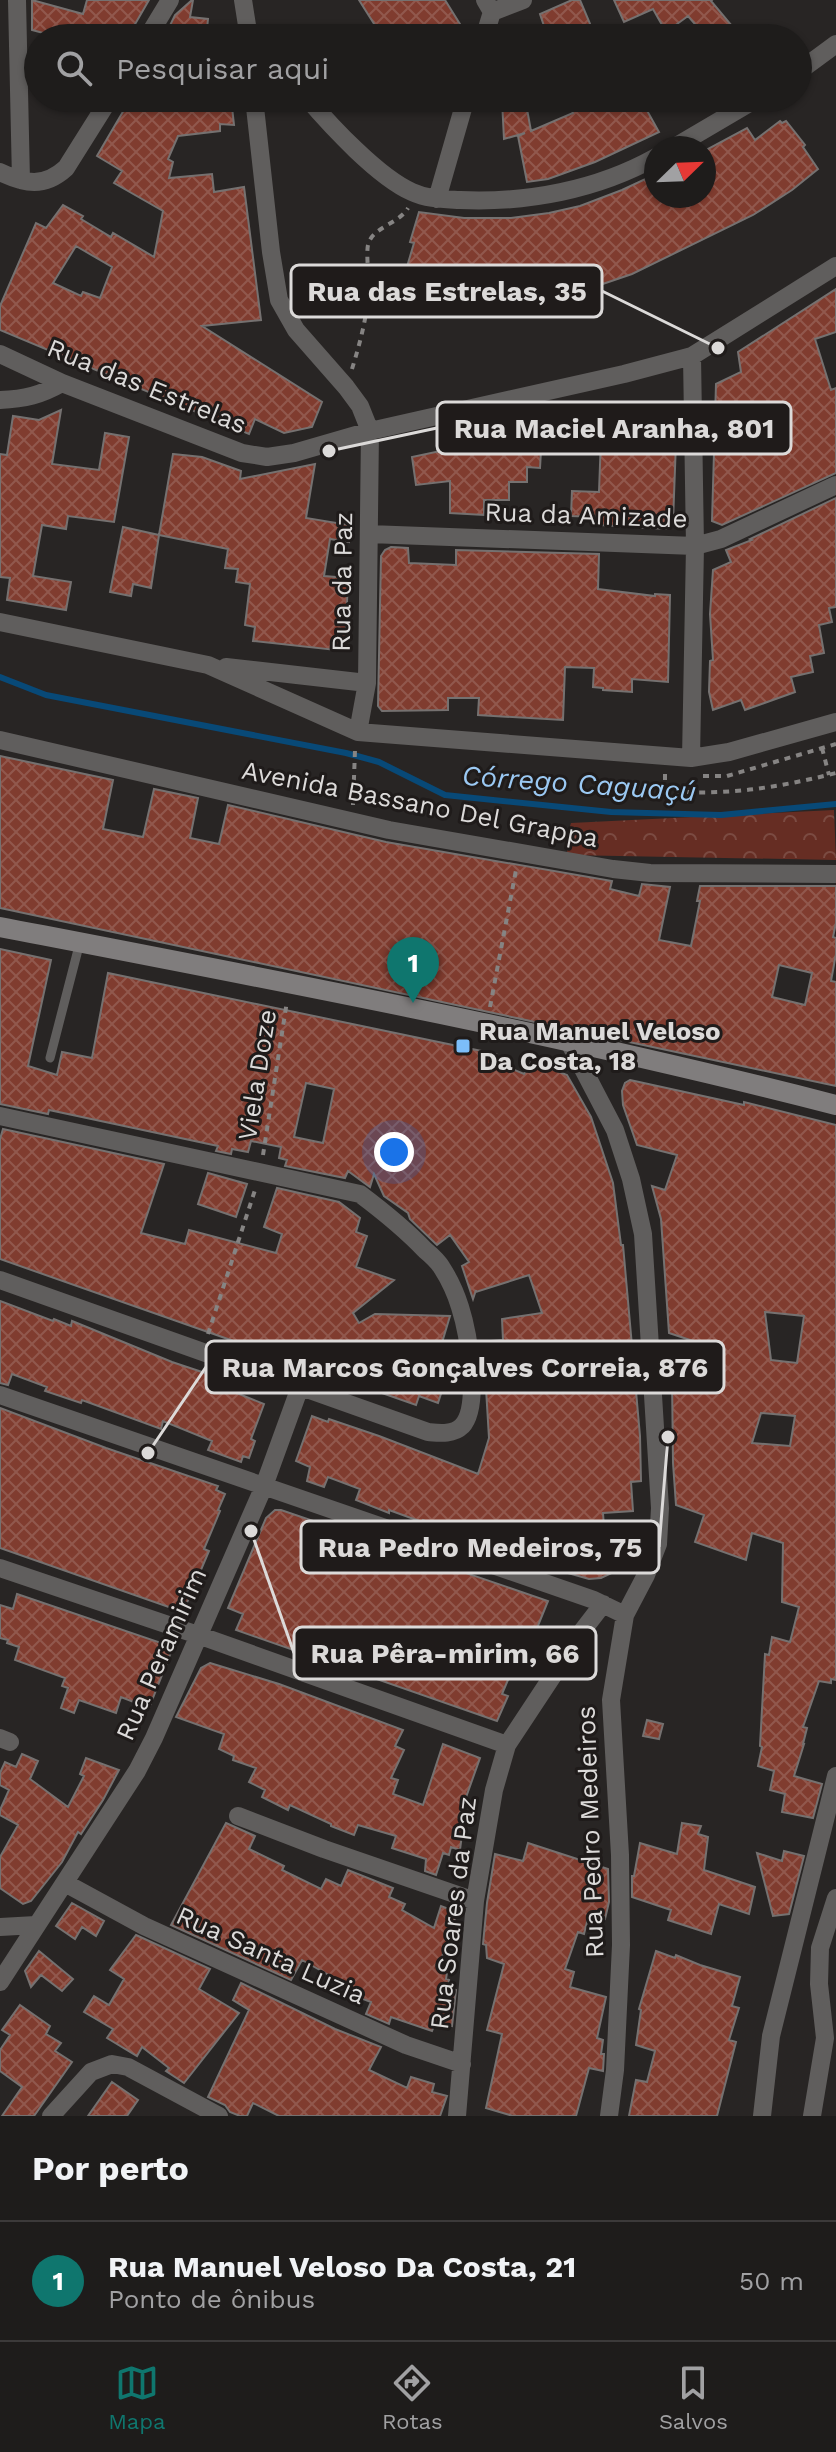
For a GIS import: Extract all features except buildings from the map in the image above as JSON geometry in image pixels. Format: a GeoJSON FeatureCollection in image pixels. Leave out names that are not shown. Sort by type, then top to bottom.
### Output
{"type":"FeatureCollection","features":[{"type":"Feature","properties":{"kind":"main road"},"geometry":{"type":"LineString","coordinates":[[0,927],[290,983],[703,1070],[836,1105]]}},
{"type":"Feature","properties":{"kind":"street"},"geometry":{"type":"LineString","coordinates":[[17,0],[21,180]]}},
{"type":"Feature","properties":{"kind":"street"},"geometry":{"type":"LineString","coordinates":[[155,24],[170,0]]}},
{"type":"Feature","properties":{"kind":"street"},"geometry":{"type":"LineString","coordinates":[[488,6],[523,0]]}},
{"type":"Feature","properties":{"kind":"street"},"geometry":{"type":"LineString","coordinates":[[812,62],[836,44]]}},
{"type":"Feature","properties":{"kind":"street"},"geometry":{"type":"LineString","coordinates":[[0,172],[36,183],[48,181],[66,168],[101,112]]}},
{"type":"Feature","properties":{"kind":"street"},"geometry":{"type":"LineString","coordinates":[[256,112],[279,300],[296,330],[360,406],[370,431]]}},
{"type":"Feature","properties":{"kind":"street"},"geometry":{"type":"LineString","coordinates":[[321,112],[388,177],[410,191],[437,199],[499,201],[541,196],[580,187],[644,164]]}},
{"type":"Feature","properties":{"kind":"street"},"geometry":{"type":"LineString","coordinates":[[437,199],[462,112]]}},
{"type":"Feature","properties":{"kind":"street"},"geometry":{"type":"LineString","coordinates":[[693,136],[734,112]]}},
{"type":"Feature","properties":{"kind":"street","name":"Rua das Estrelas"},"geometry":{"type":"LineString","coordinates":[[0,354],[62,383],[242,453],[267,457],[593,382],[692,356],[836,266]]}},
{"type":"Feature","properties":{"kind":"street"},"geometry":{"type":"LineString","coordinates":[[691,758],[695,546],[692,356]]}},
{"type":"Feature","properties":{"kind":"street"},"geometry":{"type":"LineString","coordinates":[[0,400],[26,399],[62,383]]}},
{"type":"Feature","properties":{"kind":"street","name":"Rua da Paz"},"geometry":{"type":"LineString","coordinates":[[357,737],[367,683],[370,431]]}},
{"type":"Feature","properties":{"kind":"street","name":"Rua da Amizade"},"geometry":{"type":"LineString","coordinates":[[369,534],[695,546],[721,539],[836,485]]}},
{"type":"Feature","properties":{"kind":"street"},"geometry":{"type":"LineString","coordinates":[[0,622],[208,665],[367,683]]}},
{"type":"Feature","properties":{"kind":"street"},"geometry":{"type":"LineString","coordinates":[[208,665],[357,737],[691,758],[729,752],[836,722]]}},
{"type":"Feature","properties":{"kind":"street","name":"Avenida Bassano Del Grappa"},"geometry":{"type":"LineString","coordinates":[[0,740],[389,830],[613,869],[650,873],[836,874]]}},
{"type":"Feature","properties":{"kind":"street","name":"Rua Pedro Medeiros"},"geometry":{"type":"LineString","coordinates":[[569,1042],[615,1130],[631,1179],[643,1234],[660,1508],[658,1544],[625,1615],[611,1700],[620,1855],[621,1945],[615,2070],[609,2116]]}},
{"type":"Feature","properties":{"kind":"street"},"geometry":{"type":"LineString","coordinates":[[0,1116],[360,1194],[400,1224],[441,1266],[459,1305],[467,1340],[472,1392],[470,1411],[463,1425],[454,1432],[428,1432],[0,1280]]}},
{"type":"Feature","properties":{"kind":"street","name":"Rua Peramirim"},"geometry":{"type":"LineString","coordinates":[[0,1982],[137,1771],[154,1738],[264,1486],[300,1387]]}},
{"type":"Feature","properties":{"kind":"street"},"geometry":{"type":"LineString","coordinates":[[0,1395],[603,1604],[625,1615]]}},
{"type":"Feature","properties":{"kind":"street"},"geometry":{"type":"LineString","coordinates":[[0,1568],[507,1745]]}},
{"type":"Feature","properties":{"kind":"street","name":"Rua Soares da Paz"},"geometry":{"type":"LineString","coordinates":[[457,2116],[475,1901],[494,1790],[507,1745],[603,1604]]}},
{"type":"Feature","properties":{"kind":"street"},"geometry":{"type":"LineString","coordinates":[[762,2116],[771,2036],[836,1776]]}},
{"type":"Feature","properties":{"kind":"street"},"geometry":{"type":"LineString","coordinates":[[238,1816],[475,1901]]}},
{"type":"Feature","properties":{"kind":"street","name":"Rua Santa Luzia"},"geometry":{"type":"LineString","coordinates":[[65,1883],[144,1926],[406,2045],[462,2064]]}},
{"type":"Feature","properties":{"kind":"street"},"geometry":{"type":"LineString","coordinates":[[812,2116],[825,2038],[819,1984],[820,1948],[836,1898]]}},
{"type":"Feature","properties":{"kind":"street"},"geometry":{"type":"LineString","coordinates":[[0,1927],[36,1925]]}},
{"type":"Feature","properties":{"kind":"street"},"geometry":{"type":"LineString","coordinates":[[51,2116],[91,2072],[112,2064],[128,2067],[219,2116]]}},
{"type":"Feature","properties":{"kind":"lane"},"geometry":{"type":"LineString","coordinates":[[50,1058],[80,942]]}},
{"type":"Feature","properties":{"kind":"path"},"geometry":{"type":"LineString","coordinates":[[346,387],[364,329],[370,270],[368,246],[374,234],[404,216],[410,204],[410,191]]}},
{"type":"Feature","properties":{"kind":"path"},"geometry":{"type":"LineString","coordinates":[[353,811],[357,737]]}},
{"type":"Feature","properties":{"kind":"path"},"geometry":{"type":"LineString","coordinates":[[822,748],[829,775]]}},
{"type":"Feature","properties":{"kind":"path"},"geometry":{"type":"LineString","coordinates":[[667,756],[664,779],[670,791],[727,793],[836,773]]}},
{"type":"Feature","properties":{"kind":"path"},"geometry":{"type":"LineString","coordinates":[[487,1025],[520,853]]}},
{"type":"Feature","properties":{"kind":"path","name":"Viela Doze"},"geometry":{"type":"LineString","coordinates":[[202,1352],[260,1172],[290,983]]}},
{"type":"Feature","properties":{"kind":"green space"},"geometry":{"type":"Polygon","coordinates":[[[834,810],[836,860],[567,855],[571,823],[834,810]]]}},
{"type":"Feature","properties":{"kind":"waterway","name":"Córrego Caguaçú"},"geometry":{"type":"LineString","coordinates":[[0,677],[46,695],[346,753],[379,762],[445,795],[611,812],[721,815],[836,804]]}},
{"type":"Feature","properties":{"kind":"place","name":"Rua das Estrelas, 35"},"geometry":{"type":"Point","coordinates":[718,348]}},
{"type":"Feature","properties":{"kind":"place","name":"Rua Maciel Aranha, 801"},"geometry":{"type":"Point","coordinates":[329,451]}},
{"type":"Feature","properties":{"kind":"place","name":"Rua Manuel Veloso Da Costa, 21"},"geometry":{"type":"Point","coordinates":[413,1003]}},
{"type":"Feature","properties":{"kind":"place","name":"Rua Manuel Veloso Da Costa, 18"},"geometry":{"type":"Point","coordinates":[463,1046]}},
{"type":"Feature","properties":{"kind":"place","name":"Rua Pedro Medeiros, 75"},"geometry":{"type":"Point","coordinates":[668,1437]}},
{"type":"Feature","properties":{"kind":"place","name":"Rua Marcos Gonçalves Correia, 876"},"geometry":{"type":"Point","coordinates":[148,1453]}},
{"type":"Feature","properties":{"kind":"place","name":"Rua Pêra-mirim, 66"},"geometry":{"type":"Point","coordinates":[251,1531]}}]}
